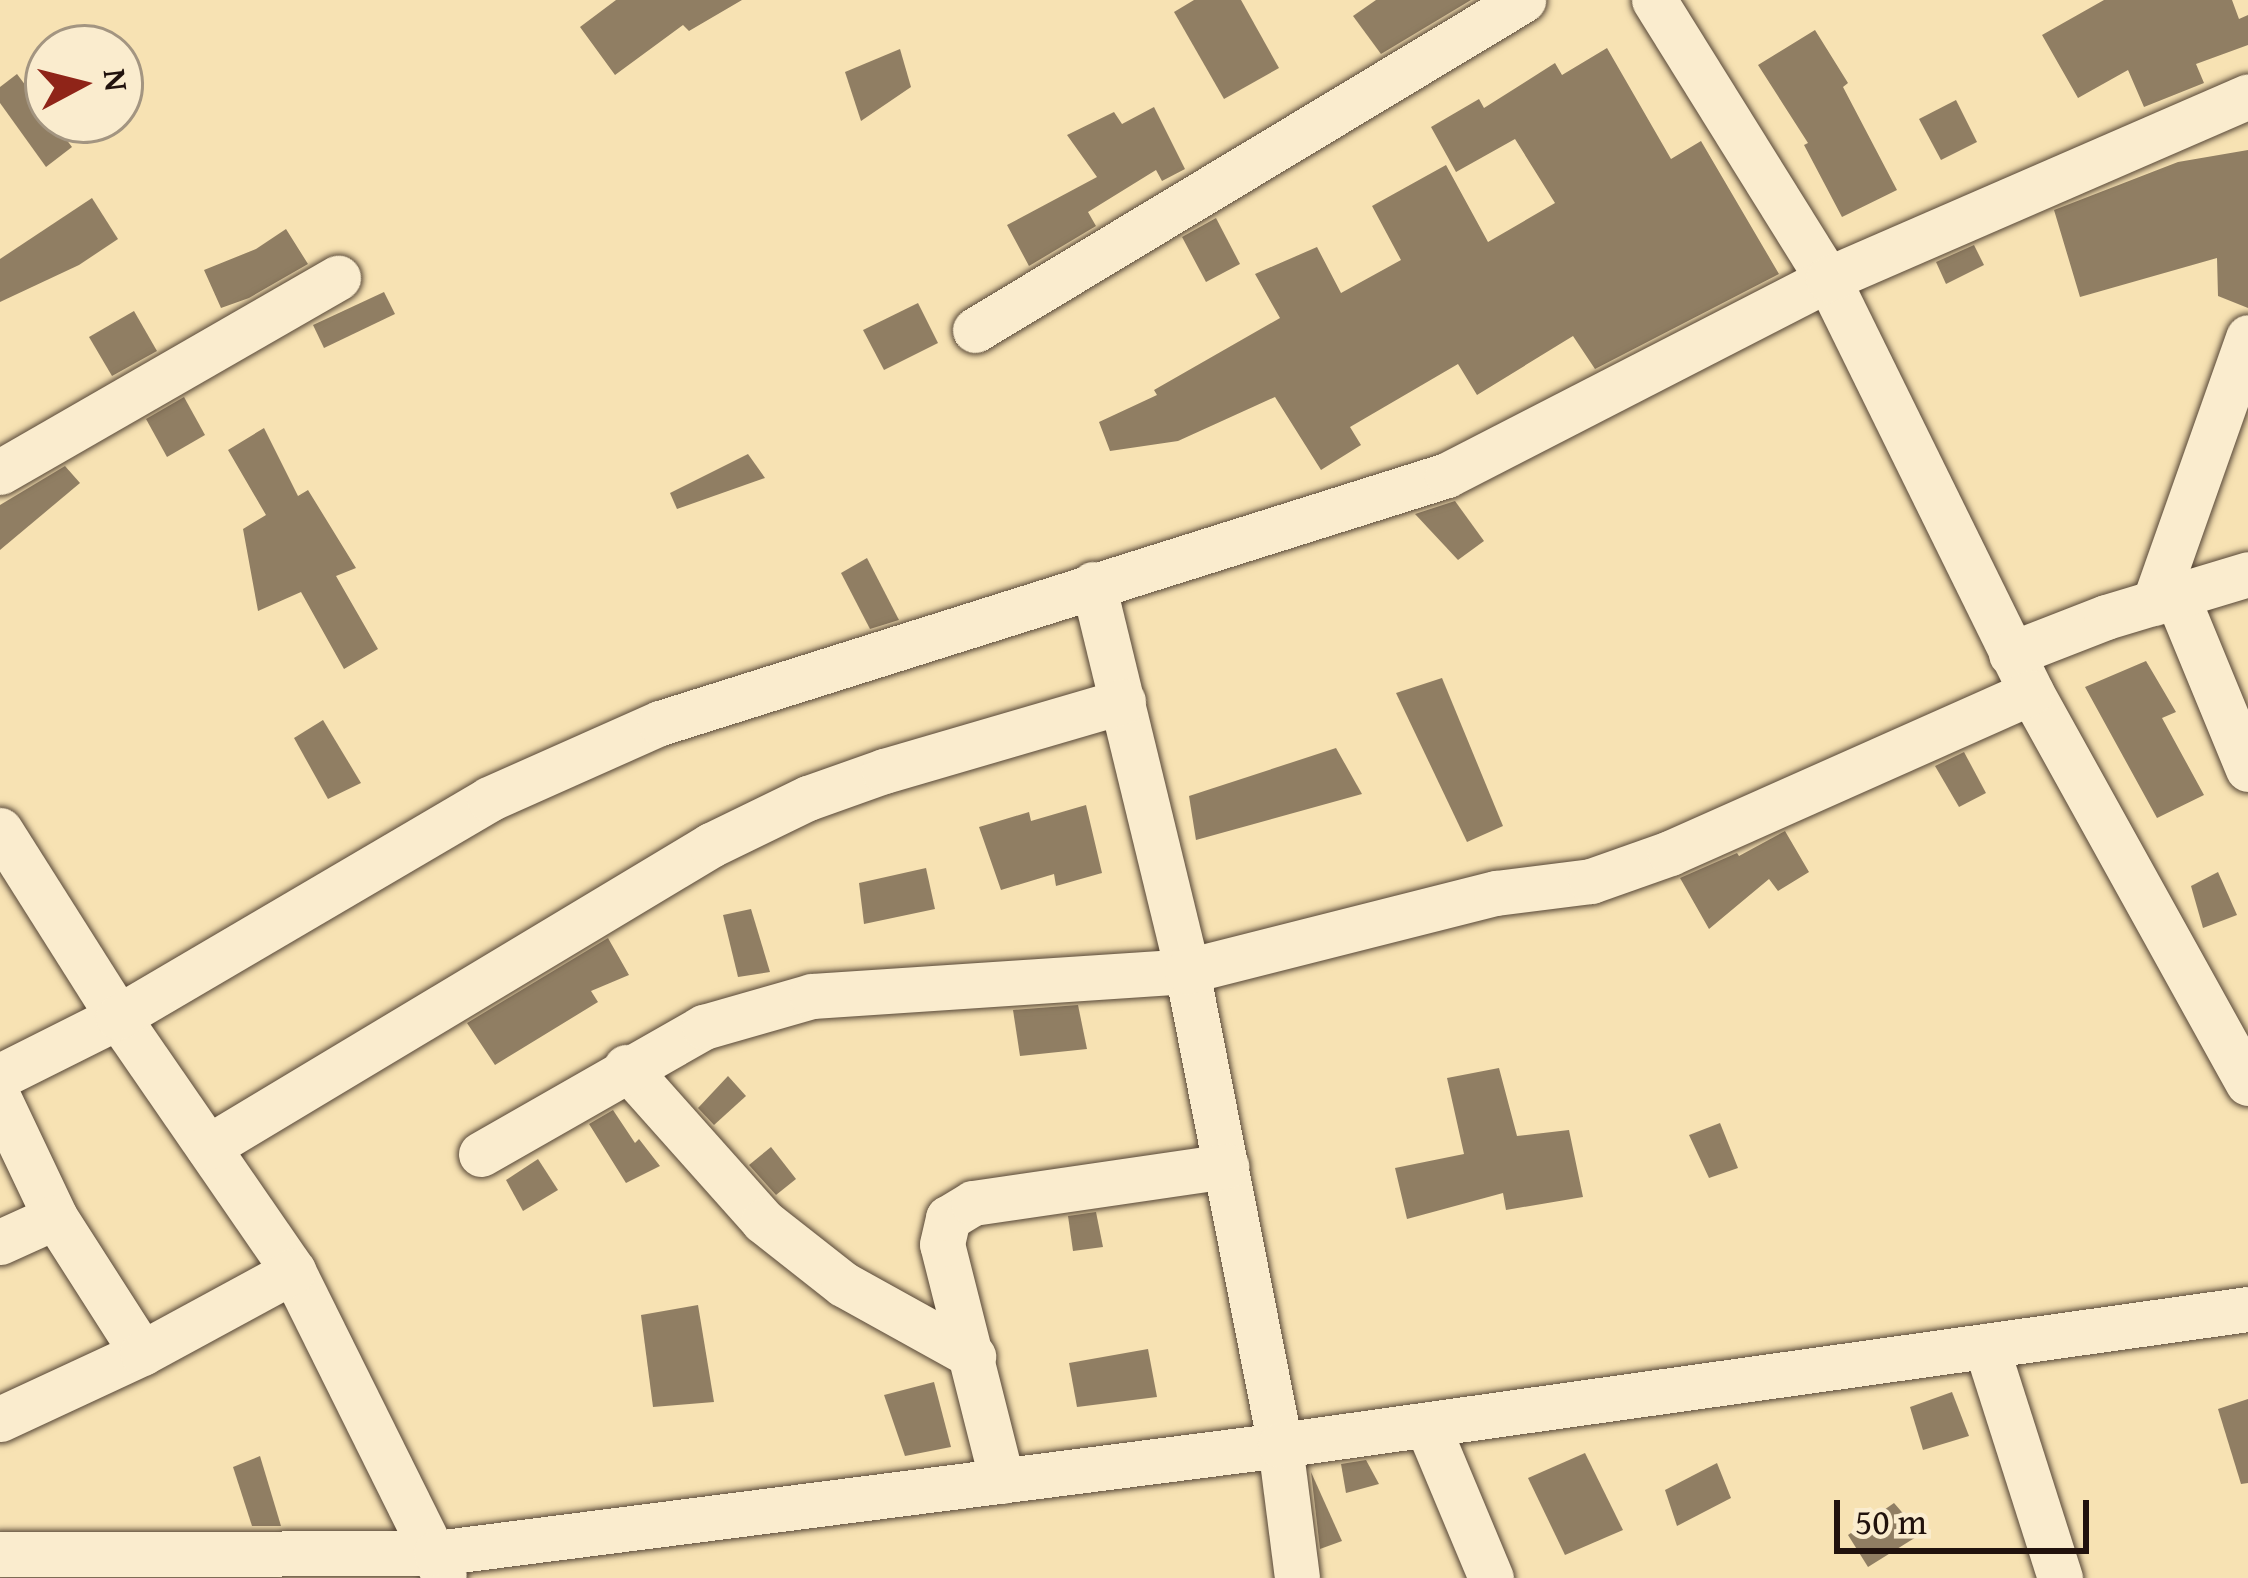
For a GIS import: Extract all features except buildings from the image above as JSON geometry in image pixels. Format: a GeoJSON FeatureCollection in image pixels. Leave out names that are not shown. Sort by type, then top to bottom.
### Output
{"type":"FeatureCollection","features":[{"type":"Feature","properties":{"kind":"street"},"geometry":{"type":"LineString","coordinates":[[975,330],[1523,0]]}},
{"type":"Feature","properties":{"kind":"street"},"geometry":{"type":"LineString","coordinates":[[1654,0],[1828,279],[2021,673],[2248,1083]]}},
{"type":"Feature","properties":{"kind":"street"},"geometry":{"type":"LineString","coordinates":[[0,1076],[118,1017],[489,799],[638,732],[1447,476],[1828,279],[2248,96]]}},
{"type":"Feature","properties":{"kind":"street"},"geometry":{"type":"LineString","coordinates":[[0,472],[338,278]]}},
{"type":"Feature","properties":{"kind":"street"},"geometry":{"type":"LineString","coordinates":[[2248,337],[2165,600],[2248,769]]}},
{"type":"Feature","properties":{"kind":"street"},"geometry":{"type":"LineString","coordinates":[[481,1154],[626,1066],[704,1027],[812,996],[1187,970],[1496,893],[1591,881],[1670,853],[2165,600],[2248,574]]}},
{"type":"Feature","properties":{"kind":"street"},"geometry":{"type":"LineString","coordinates":[[1094,584],[1187,970],[1280,1445],[1297,1578]]}},
{"type":"Feature","properties":{"kind":"street"},"geometry":{"type":"LineString","coordinates":[[208,1147],[711,845],[808,798],[865,778],[1123,701]]}},
{"type":"Feature","properties":{"kind":"street"},"geometry":{"type":"LineString","coordinates":[[0,830],[118,1017],[292,1271],[440,1566]]}},
{"type":"Feature","properties":{"kind":"street"},"geometry":{"type":"LineString","coordinates":[[626,1066],[763,1221],[843,1284],[973,1356]]}},
{"type":"Feature","properties":{"kind":"street"},"geometry":{"type":"LineString","coordinates":[[0,1101],[55,1217],[142,1354]]}},
{"type":"Feature","properties":{"kind":"street"},"geometry":{"type":"LineString","coordinates":[[1002,1481],[943,1244],[949,1218],[973,1203],[1226,1166]]}},
{"type":"Feature","properties":{"kind":"street"},"geometry":{"type":"LineString","coordinates":[[0,1242],[55,1217]]}},
{"type":"Feature","properties":{"kind":"street"},"geometry":{"type":"LineString","coordinates":[[0,1419],[142,1354],[292,1271]]}},
{"type":"Feature","properties":{"kind":"street"},"geometry":{"type":"LineString","coordinates":[[0,1554],[155,1567],[440,1566],[1002,1481],[2248,1309]]}},
{"type":"Feature","properties":{"kind":"street"},"geometry":{"type":"LineString","coordinates":[[1986,1346],[2060,1578]]}},
{"type":"Feature","properties":{"kind":"street"},"geometry":{"type":"LineString","coordinates":[[1427,1425],[1491,1578]]}}]}
